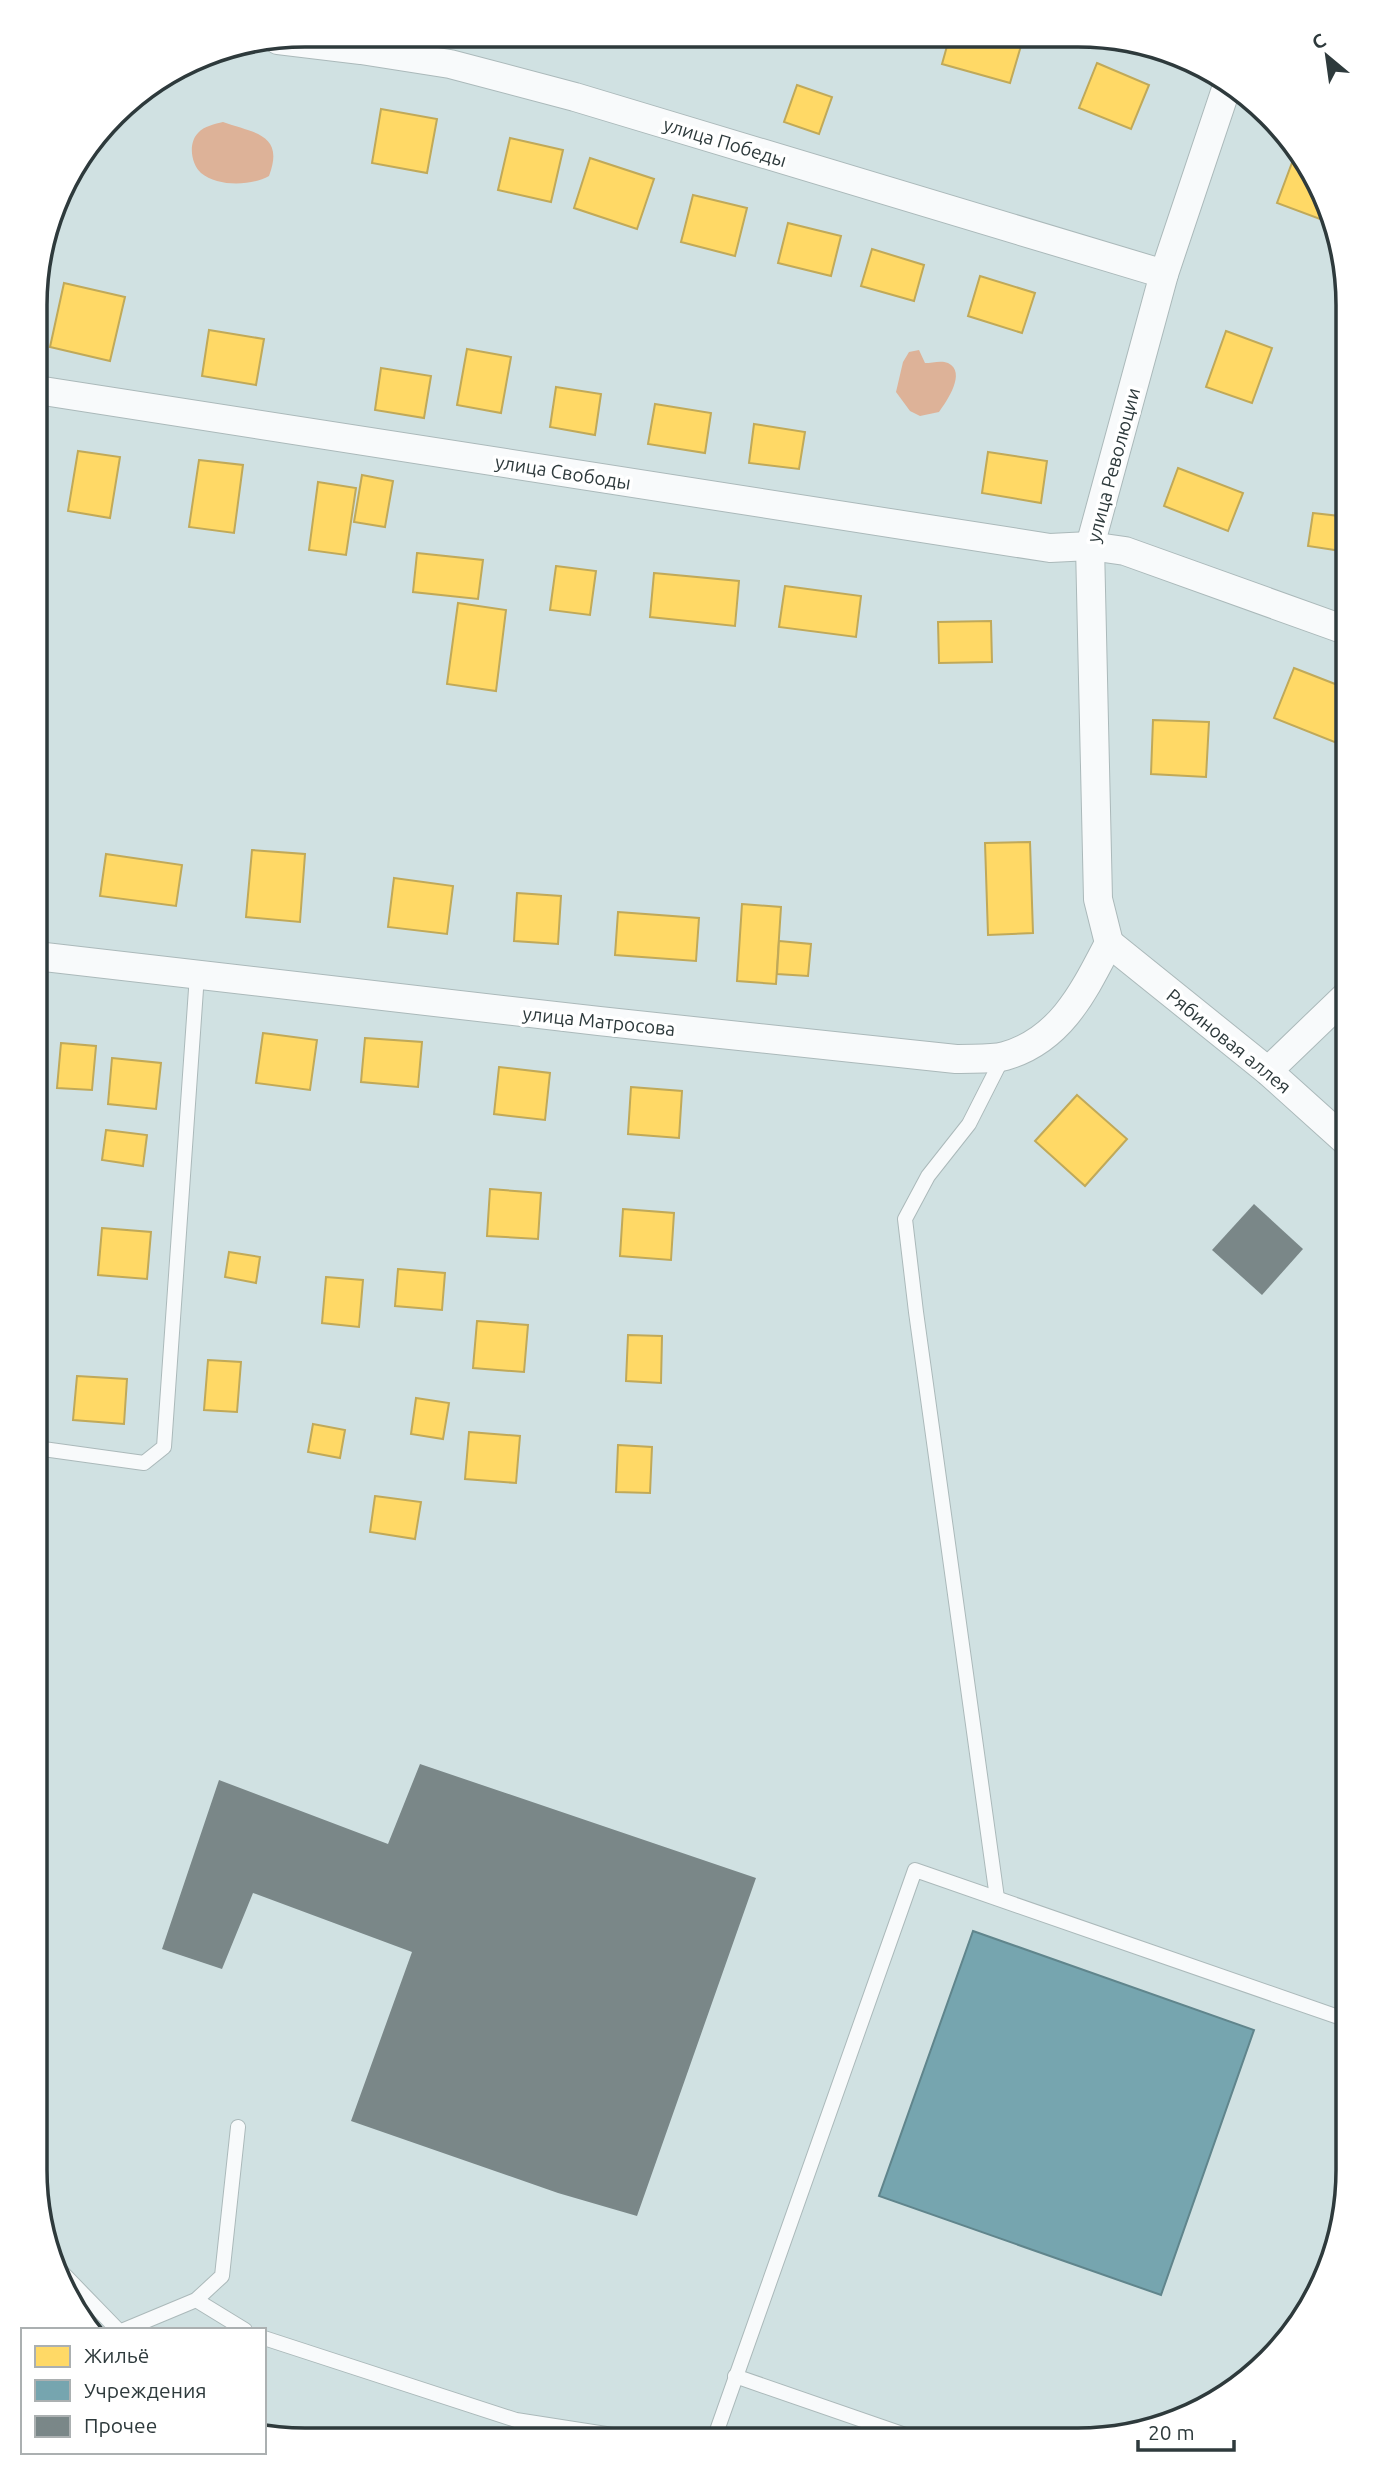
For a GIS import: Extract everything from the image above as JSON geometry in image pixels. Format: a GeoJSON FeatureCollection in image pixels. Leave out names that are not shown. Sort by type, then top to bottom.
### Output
{"type":"FeatureCollection","features":[{"type":"Feature","properties":{"kind":"street","name":"улица Победы"},"geometry":{"type":"LineString","coordinates":[[336,47],[462,67],[575,97],[1164,274]]}},
{"type":"Feature","properties":{"kind":"street","name":"улица Революции"},"geometry":{"type":"LineString","coordinates":[[1109,943],[1098,900],[1090,546],[1164,274],[1224,93]]}},
{"type":"Feature","properties":{"kind":"street","name":"улица Свободы"},"geometry":{"type":"LineString","coordinates":[[47,392],[1050,548],[1090,546],[1125,551],[1336,627]]}},
{"type":"Feature","properties":{"kind":"street","name":"улица Матросова"},"geometry":{"type":"LineString","coordinates":[[47,957],[956,1059],[1003,1057],[1038,1042],[1080,998],[1109,943]]}},
{"type":"Feature","properties":{"kind":"street","name":"Рябиновая аллея"},"geometry":{"type":"LineString","coordinates":[[1109,943],[1268,1071],[1336,1132]]}},
{"type":"Feature","properties":{"kind":"street"},"geometry":{"type":"LineString","coordinates":[[1268,1071],[1336,1006]]}},
{"type":"Feature","properties":{"kind":"lane"},"geometry":{"type":"LineString","coordinates":[[47,1450],[144,1463],[164,1447],[197,975]]}},
{"type":"Feature","properties":{"kind":"lane"},"geometry":{"type":"LineString","coordinates":[[997,1898],[905,1219],[928,1176],[969,1124],[1003,1057]]}},
{"type":"Feature","properties":{"kind":"lane"},"geometry":{"type":"LineString","coordinates":[[717,2428],[915,1870],[1336,2016]]}},
{"type":"Feature","properties":{"kind":"lane"},"geometry":{"type":"LineString","coordinates":[[129,2328],[196,2300],[222,2276],[238,2127]]}},
{"type":"Feature","properties":{"kind":"lane"},"geometry":{"type":"LineString","coordinates":[[75,2285],[116,2328]]}},
{"type":"Feature","properties":{"kind":"lane"},"geometry":{"type":"LineString","coordinates":[[196,2300],[242,2328]]}},
{"type":"Feature","properties":{"kind":"lane"},"geometry":{"type":"LineString","coordinates":[[266,2339],[516,2420],[567,2428]]}},
{"type":"Feature","properties":{"kind":"lane"},"geometry":{"type":"LineString","coordinates":[[735,2376],[885,2428]]}},
{"type":"Feature","properties":{"kind":"shaded area"},"geometry":{"type":"Polygon","coordinates":[[[223,122],[264,137],[270,143],[273,162],[269,176],[253,182],[235,184],[216,181],[201,173],[192,153],[195,137],[203,129],[223,122]]]}},
{"type":"Feature","properties":{"kind":"shaded area"},"geometry":{"type":"Polygon","coordinates":[[[919,350],[925,363],[948,363],[956,373],[954,387],[939,412],[920,416],[910,411],[896,392],[903,362],[909,352],[919,350]]]}},
{"type":"Feature","properties":{"kind":"building: Жильё"},"geometry":{"type":"Polygon","coordinates":[[[947,47],[1021,47],[1010,83],[942,64],[947,47]]]}},
{"type":"Feature","properties":{"kind":"building: Жильё"},"geometry":{"type":"Polygon","coordinates":[[[1097,63],[1149,85],[1131,129],[1079,108],[1097,63]]]}},
{"type":"Feature","properties":{"kind":"building: Жильё"},"geometry":{"type":"Polygon","coordinates":[[[797,85],[832,97],[819,134],[784,122],[797,85]]]}},
{"type":"Feature","properties":{"kind":"building: Жильё"},"geometry":{"type":"Polygon","coordinates":[[[381,109],[437,119],[427,173],[372,163],[381,109]]]}},
{"type":"Feature","properties":{"kind":"building: Жильё"},"geometry":{"type":"Polygon","coordinates":[[[510,138],[563,150],[551,202],[498,190],[510,138]]]}},
{"type":"Feature","properties":{"kind":"building: Жильё"},"geometry":{"type":"Polygon","coordinates":[[[590,158],[654,179],[637,229],[574,208],[590,158]]]}},
{"type":"Feature","properties":{"kind":"building: Жильё"},"geometry":{"type":"Polygon","coordinates":[[[1292,162],[1320,218],[1320,219],[1277,203],[1292,162]]]}},
{"type":"Feature","properties":{"kind":"building: Жильё"},"geometry":{"type":"Polygon","coordinates":[[[693,195],[747,208],[735,256],[681,242],[693,195]]]}},
{"type":"Feature","properties":{"kind":"building: Жильё"},"geometry":{"type":"Polygon","coordinates":[[[788,223],[841,236],[831,276],[778,263],[788,223]]]}},
{"type":"Feature","properties":{"kind":"building: Жильё"},"geometry":{"type":"Polygon","coordinates":[[[872,249],[924,265],[914,301],[861,286],[872,249]]]}},
{"type":"Feature","properties":{"kind":"building: Жильё"},"geometry":{"type":"Polygon","coordinates":[[[980,276],[1035,293],[1022,333],[968,316],[980,276]]]}},
{"type":"Feature","properties":{"kind":"building: Жильё"},"geometry":{"type":"Polygon","coordinates":[[[64,283],[125,297],[110,361],[50,347],[64,283]]]}},
{"type":"Feature","properties":{"kind":"building: Жильё"},"geometry":{"type":"Polygon","coordinates":[[[209,330],[264,339],[256,385],[202,376],[209,330]]]}},
{"type":"Feature","properties":{"kind":"building: Жильё"},"geometry":{"type":"Polygon","coordinates":[[[1226,331],[1272,348],[1252,403],[1206,387],[1226,331]]]}},
{"type":"Feature","properties":{"kind":"building: Жильё"},"geometry":{"type":"Polygon","coordinates":[[[467,349],[511,357],[501,413],[457,405],[467,349]]]}},
{"type":"Feature","properties":{"kind":"building: Жильё"},"geometry":{"type":"Polygon","coordinates":[[[381,368],[431,376],[424,418],[375,410],[381,368]]]}},
{"type":"Feature","properties":{"kind":"building: Жильё"},"geometry":{"type":"Polygon","coordinates":[[[556,387],[601,394],[595,435],[550,427],[556,387]]]}},
{"type":"Feature","properties":{"kind":"building: Жильё"},"geometry":{"type":"Polygon","coordinates":[[[655,404],[711,413],[705,453],[648,444],[655,404]]]}},
{"type":"Feature","properties":{"kind":"building: Жильё"},"geometry":{"type":"Polygon","coordinates":[[[754,424],[805,432],[799,469],[749,463],[754,424]]]}},
{"type":"Feature","properties":{"kind":"building: Жильё"},"geometry":{"type":"Polygon","coordinates":[[[78,451],[120,457],[110,518],[68,511],[78,451]]]}},
{"type":"Feature","properties":{"kind":"building: Жильё"},"geometry":{"type":"Polygon","coordinates":[[[988,452],[1047,461],[1041,503],[982,493],[988,452]]]}},
{"type":"Feature","properties":{"kind":"building: Жильё"},"geometry":{"type":"Polygon","coordinates":[[[199,460],[243,465],[234,533],[189,527],[199,460]]]}},
{"type":"Feature","properties":{"kind":"building: Жильё"},"geometry":{"type":"Polygon","coordinates":[[[1178,468],[1243,493],[1228,531],[1164,506],[1178,468]]]}},
{"type":"Feature","properties":{"kind":"building: Жильё"},"geometry":{"type":"Polygon","coordinates":[[[362,475],[393,481],[385,527],[354,522],[362,475]]]}},
{"type":"Feature","properties":{"kind":"building: Жильё"},"geometry":{"type":"Polygon","coordinates":[[[318,482],[356,488],[346,555],[309,550],[318,482]]]}},
{"type":"Feature","properties":{"kind":"building: Жильё"},"geometry":{"type":"Polygon","coordinates":[[[1313,513],[1336,516],[1336,550],[1308,546],[1313,513]]]}},
{"type":"Feature","properties":{"kind":"building: Жильё"},"geometry":{"type":"Polygon","coordinates":[[[417,553],[483,560],[478,599],[413,592],[417,553]]]}},
{"type":"Feature","properties":{"kind":"building: Жильё"},"geometry":{"type":"Polygon","coordinates":[[[556,566],[596,571],[590,615],[550,610],[556,566]]]}},
{"type":"Feature","properties":{"kind":"building: Жильё"},"geometry":{"type":"Polygon","coordinates":[[[654,573],[739,581],[735,626],[650,617],[654,573]]]}},
{"type":"Feature","properties":{"kind":"building: Жильё"},"geometry":{"type":"Polygon","coordinates":[[[785,586],[861,596],[856,637],[779,627],[785,586]]]}},
{"type":"Feature","properties":{"kind":"building: Жильё"},"geometry":{"type":"Polygon","coordinates":[[[458,603],[506,610],[496,691],[447,684],[458,603]]]}},
{"type":"Feature","properties":{"kind":"building: Жильё"},"geometry":{"type":"Polygon","coordinates":[[[991,621],[992,662],[939,663],[938,622],[991,621]]]}},
{"type":"Feature","properties":{"kind":"building: Жильё"},"geometry":{"type":"Polygon","coordinates":[[[1294,668],[1336,684],[1336,743],[1274,718],[1294,668]]]}},
{"type":"Feature","properties":{"kind":"building: Жильё"},"geometry":{"type":"Polygon","coordinates":[[[1153,720],[1209,722],[1206,777],[1151,774],[1153,720]]]}},
{"type":"Feature","properties":{"kind":"building: Жильё"},"geometry":{"type":"Polygon","coordinates":[[[1030,842],[1033,933],[988,935],[985,843],[1030,842]]]}},
{"type":"Feature","properties":{"kind":"building: Жильё"},"geometry":{"type":"Polygon","coordinates":[[[252,850],[305,854],[300,922],[246,917],[252,850]]]}},
{"type":"Feature","properties":{"kind":"building: Жильё"},"geometry":{"type":"Polygon","coordinates":[[[106,854],[182,865],[176,906],[100,896],[106,854]]]}},
{"type":"Feature","properties":{"kind":"building: Жильё"},"geometry":{"type":"Polygon","coordinates":[[[394,878],[453,886],[447,934],[388,927],[394,878]]]}},
{"type":"Feature","properties":{"kind":"building: Жильё"},"geometry":{"type":"Polygon","coordinates":[[[517,893],[561,896],[558,944],[514,941],[517,893]]]}},
{"type":"Feature","properties":{"kind":"building: Жильё"},"geometry":{"type":"Polygon","coordinates":[[[742,904],[781,907],[776,984],[737,981],[742,904]]]}},
{"type":"Feature","properties":{"kind":"building: Жильё"},"geometry":{"type":"Polygon","coordinates":[[[618,912],[699,918],[696,961],[615,955],[618,912]]]}},
{"type":"Feature","properties":{"kind":"building: Жильё"},"geometry":{"type":"Polygon","coordinates":[[[779,941],[811,944],[808,976],[777,974],[779,941]]]}},
{"type":"Feature","properties":{"kind":"building: Жильё"},"geometry":{"type":"Polygon","coordinates":[[[263,1033],[317,1040],[310,1090],[256,1083],[263,1033]]]}},
{"type":"Feature","properties":{"kind":"building: Жильё"},"geometry":{"type":"Polygon","coordinates":[[[365,1038],[422,1042],[418,1087],[361,1082],[365,1038]]]}},
{"type":"Feature","properties":{"kind":"building: Жильё"},"geometry":{"type":"Polygon","coordinates":[[[61,1043],[96,1046],[92,1090],[57,1088],[61,1043]]]}},
{"type":"Feature","properties":{"kind":"building: Жильё"},"geometry":{"type":"Polygon","coordinates":[[[112,1058],[161,1063],[156,1109],[108,1104],[112,1058]]]}},
{"type":"Feature","properties":{"kind":"building: Жильё"},"geometry":{"type":"Polygon","coordinates":[[[499,1067],[550,1073],[545,1120],[494,1114],[499,1067]]]}},
{"type":"Feature","properties":{"kind":"building: Жильё"},"geometry":{"type":"Polygon","coordinates":[[[631,1087],[682,1091],[679,1138],[628,1134],[631,1087]]]}},
{"type":"Feature","properties":{"kind":"building: Жильё"},"geometry":{"type":"Polygon","coordinates":[[[1077,1095],[1127,1139],[1085,1186],[1035,1141],[1077,1095]]]}},
{"type":"Feature","properties":{"kind":"building: Жильё"},"geometry":{"type":"Polygon","coordinates":[[[106,1130],[147,1135],[143,1166],[102,1160],[106,1130]]]}},
{"type":"Feature","properties":{"kind":"building: Жильё"},"geometry":{"type":"Polygon","coordinates":[[[490,1189],[541,1193],[538,1239],[487,1236],[490,1189]]]}},
{"type":"Feature","properties":{"kind":"building: Жильё"},"geometry":{"type":"Polygon","coordinates":[[[623,1209],[674,1213],[671,1260],[620,1256],[623,1209]]]}},
{"type":"Feature","properties":{"kind":"building: Жильё"},"geometry":{"type":"Polygon","coordinates":[[[102,1228],[151,1232],[147,1279],[98,1275],[102,1228]]]}},
{"type":"Feature","properties":{"kind":"building: Жильё"},"geometry":{"type":"Polygon","coordinates":[[[229,1252],[260,1257],[256,1283],[225,1277],[229,1252]]]}},
{"type":"Feature","properties":{"kind":"building: Жильё"},"geometry":{"type":"Polygon","coordinates":[[[398,1269],[445,1273],[442,1310],[395,1306],[398,1269]]]}},
{"type":"Feature","properties":{"kind":"building: Жильё"},"geometry":{"type":"Polygon","coordinates":[[[326,1277],[363,1280],[359,1327],[322,1323],[326,1277]]]}},
{"type":"Feature","properties":{"kind":"building: Жильё"},"geometry":{"type":"Polygon","coordinates":[[[477,1321],[528,1325],[524,1372],[473,1368],[477,1321]]]}},
{"type":"Feature","properties":{"kind":"building: Жильё"},"geometry":{"type":"Polygon","coordinates":[[[628,1335],[662,1336],[661,1383],[626,1381],[628,1335]]]}},
{"type":"Feature","properties":{"kind":"building: Жильё"},"geometry":{"type":"Polygon","coordinates":[[[208,1360],[241,1362],[237,1412],[204,1410],[208,1360]]]}},
{"type":"Feature","properties":{"kind":"building: Жильё"},"geometry":{"type":"Polygon","coordinates":[[[77,1376],[127,1379],[124,1424],[73,1420],[77,1376]]]}},
{"type":"Feature","properties":{"kind":"building: Жильё"},"geometry":{"type":"Polygon","coordinates":[[[416,1398],[449,1403],[443,1439],[411,1434],[416,1398]]]}},
{"type":"Feature","properties":{"kind":"building: Жильё"},"geometry":{"type":"Polygon","coordinates":[[[313,1424],[345,1430],[340,1458],[308,1452],[313,1424]]]}},
{"type":"Feature","properties":{"kind":"building: Жильё"},"geometry":{"type":"Polygon","coordinates":[[[469,1432],[520,1436],[516,1483],[465,1479],[469,1432]]]}},
{"type":"Feature","properties":{"kind":"building: Жильё"},"geometry":{"type":"Polygon","coordinates":[[[618,1445],[652,1447],[650,1493],[616,1492],[618,1445]]]}},
{"type":"Feature","properties":{"kind":"building: Жильё"},"geometry":{"type":"Polygon","coordinates":[[[375,1496],[421,1502],[415,1539],[370,1532],[375,1496]]]}},
{"type":"Feature","properties":{"kind":"building: Учреждения"},"geometry":{"type":"Polygon","coordinates":[[[973,1931],[1254,2030],[1161,2295],[879,2196],[973,1931]]]}},
{"type":"Feature","properties":{"kind":"building: Прочее"},"geometry":{"type":"Polygon","coordinates":[[[1254,1204],[1303,1249],[1262,1295],[1212,1250],[1254,1204]]]}},
{"type":"Feature","properties":{"kind":"building: Прочее"},"geometry":{"type":"Polygon","coordinates":[[[420,1764],[756,1878],[637,2216],[558,2193],[351,2121],[412,1952],[253,1893],[222,1969],[162,1949],[219,1780],[388,1844],[420,1764]]]}}]}
